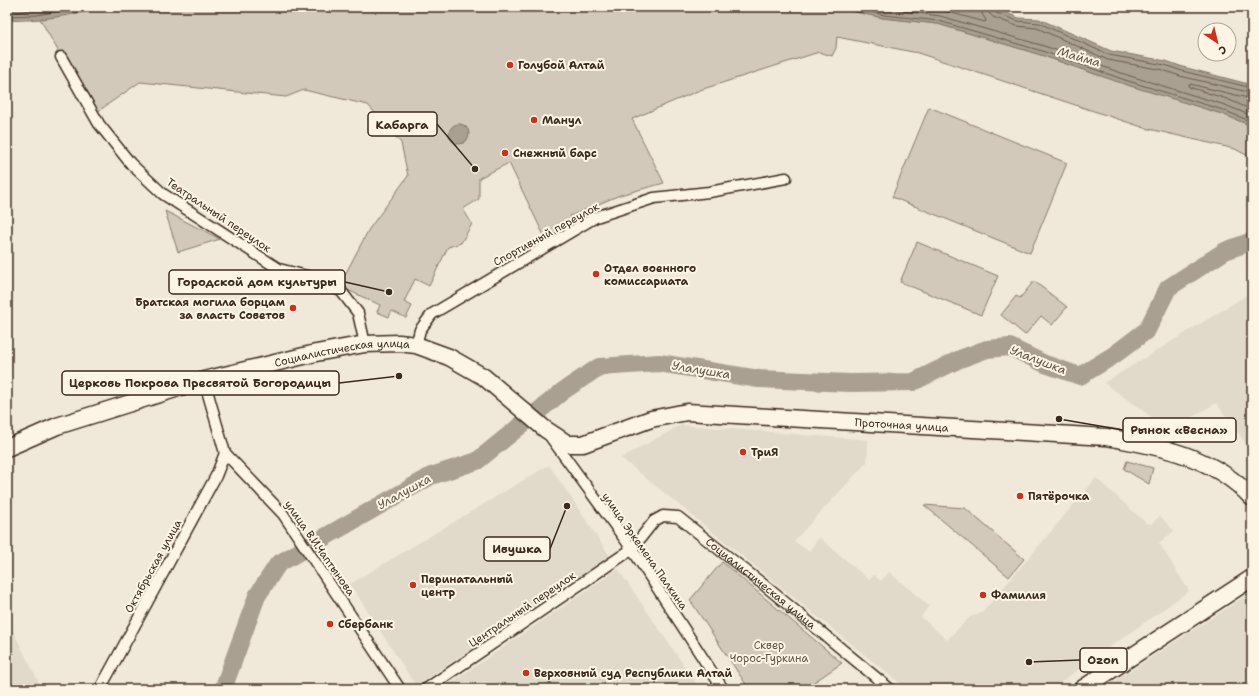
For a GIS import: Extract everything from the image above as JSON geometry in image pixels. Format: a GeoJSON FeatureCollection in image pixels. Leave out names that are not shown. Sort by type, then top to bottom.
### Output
{"type":"FeatureCollection","features":[{"type":"Feature","properties":{"kind":"main road","name":"Социалистическая улица"},"geometry":{"type":"LineString","coordinates":[[7,448],[57,426],[204,380],[316,352],[365,344],[398,342],[416,345],[437,352],[474,370],[545,429]]}},
{"type":"Feature","properties":{"kind":"main road","name":"Проточная улица"},"geometry":{"type":"LineString","coordinates":[[545,429],[568,444],[583,444],[651,418],[687,412],[1106,437],[1163,448],[1192,457],[1215,468],[1235,481],[1252,498]]}},
{"type":"Feature","properties":{"kind":"main road"},"geometry":{"type":"LineString","coordinates":[[1082,689],[1252,578]]}},
{"type":"Feature","properties":{"kind":"street","name":"Театральный переулок"},"geometry":{"type":"LineString","coordinates":[[61,57],[99,124],[131,164],[163,194],[220,229],[236,242],[279,269],[310,277],[341,291],[358,313],[365,344]]}},
{"type":"Feature","properties":{"kind":"street","name":"Спортивный переулок"},"geometry":{"type":"LineString","coordinates":[[416,345],[420,330],[432,314],[596,217],[654,198],[709,192],[786,178]]}},
{"type":"Feature","properties":{"kind":"street","name":"улица В.И.Чаптынова"},"geometry":{"type":"LineString","coordinates":[[204,380],[225,454],[283,514],[400,689]]}},
{"type":"Feature","properties":{"kind":"street","name":"улица Эркемена Палкина"},"geometry":{"type":"LineString","coordinates":[[545,429],[632,549],[723,689]]}},
{"type":"Feature","properties":{"kind":"street","name":"Октябрьская улица"},"geometry":{"type":"LineString","coordinates":[[100,689],[216,476],[225,454]]}},
{"type":"Feature","properties":{"kind":"street","name":"Социалистическая улица"},"geometry":{"type":"LineString","coordinates":[[632,549],[654,521],[663,516],[678,517],[890,689]]}},
{"type":"Feature","properties":{"kind":"street","name":"Центральный переулок"},"geometry":{"type":"LineString","coordinates":[[426,689],[632,549]]}},
{"type":"Feature","properties":{"kind":"shaded area"},"geometry":{"type":"Polygon","coordinates":[[[1252,292],[1252,452],[1216,403],[1170,430],[1104,383],[1252,292]]]}},
{"type":"Feature","properties":{"kind":"shaded area"},"geometry":{"type":"Polygon","coordinates":[[[681,425],[868,440],[867,462],[794,541],[809,551],[819,537],[869,580],[874,575],[881,581],[889,572],[929,606],[921,617],[947,640],[970,617],[983,612],[1096,478],[1146,523],[1151,524],[1160,516],[1174,531],[1159,543],[1189,591],[1051,689],[907,689],[621,458],[681,425]]]}},
{"type":"Feature","properties":{"kind":"shaded area"},"geometry":{"type":"Polygon","coordinates":[[[549,465],[610,556],[416,686],[350,584],[549,465]]]}},
{"type":"Feature","properties":{"kind":"shaded area"},"geometry":{"type":"Polygon","coordinates":[[[618,569],[700,689],[442,689],[618,569]]]}},
{"type":"Feature","properties":{"kind":"shaded area"},"geometry":{"type":"Polygon","coordinates":[[[1252,592],[1252,689],[1102,689],[1252,592]]]}},
{"type":"Feature","properties":{"kind":"shaded area"},"geometry":{"type":"Polygon","coordinates":[[[7,619],[40,685],[35,689],[7,689],[7,619]]]}},
{"type":"Feature","properties":{"kind":"green space"},"geometry":{"type":"Polygon","coordinates":[[[101,7],[833,7],[883,18],[938,24],[1041,55],[1092,73],[1222,114],[1252,126],[1252,158],[1235,149],[1145,128],[918,53],[837,37],[836,48],[832,56],[819,52],[700,90],[632,119],[664,183],[620,195],[570,216],[575,226],[546,240],[509,163],[479,178],[479,199],[463,209],[472,224],[461,243],[448,247],[429,286],[415,279],[404,302],[412,306],[406,318],[392,311],[389,317],[377,312],[380,305],[339,286],[369,229],[408,176],[401,143],[368,105],[304,90],[286,97],[140,82],[94,114],[40,19],[101,7]]]}},
{"type":"Feature","properties":{"kind":"green space"},"geometry":{"type":"Polygon","coordinates":[[[929,107],[1067,163],[1030,253],[892,197],[929,107]]]}},
{"type":"Feature","properties":{"kind":"green space"},"geometry":{"type":"Polygon","coordinates":[[[165,211],[220,239],[178,252],[165,211]]]}},
{"type":"Feature","properties":{"kind":"green space"},"geometry":{"type":"Polygon","coordinates":[[[917,242],[998,276],[981,315],[900,282],[917,242]]]}},
{"type":"Feature","properties":{"kind":"green space"},"geometry":{"type":"Polygon","coordinates":[[[1034,281],[1067,307],[1052,325],[1041,316],[1025,335],[1001,315],[1016,296],[1020,298],[1034,281]]]}},
{"type":"Feature","properties":{"kind":"green space"},"geometry":{"type":"Polygon","coordinates":[[[1127,461],[1153,468],[1149,484],[1124,469],[1127,461]]]}},
{"type":"Feature","properties":{"kind":"green space"},"geometry":{"type":"Polygon","coordinates":[[[924,505],[965,508],[1024,559],[1009,577],[924,505]]]}},
{"type":"Feature","properties":{"kind":"green space","name":"Сквер Чорос-Гуркина"},"geometry":{"type":"Polygon","coordinates":[[[722,562],[842,663],[804,689],[749,689],[690,600],[722,562]]]}},
{"type":"Feature","properties":{"kind":"water"},"geometry":{"type":"Polygon","coordinates":[[[7,7],[101,7],[80,13],[54,17],[29,20],[7,20],[7,7]]]}},
{"type":"Feature","properties":{"kind":"water","name":"Майма"},"geometry":{"type":"Polygon","coordinates":[[[833,7],[992,7],[1019,18],[1039,19],[1111,51],[1166,61],[1183,67],[1252,85],[1252,126],[1222,114],[1124,84],[1041,55],[938,24],[883,18],[833,7]]]}},
{"type":"Feature","properties":{"kind":"water"},"geometry":{"type":"Polygon","coordinates":[[[459,124],[466,127],[469,134],[466,141],[459,144],[452,141],[449,134],[452,127],[459,124]]]}},
{"type":"Feature","properties":{"kind":"waterway","name":"Улалушка"},"geometry":{"type":"LineString","coordinates":[[223,689],[257,596],[278,564],[431,476],[477,461],[563,391],[599,367],[659,363],[759,379],[850,383],[913,382],[960,359],[987,349],[1010,347],[1045,364],[1080,376],[1114,355],[1147,330],[1168,288],[1225,251],[1252,241]]}},
{"type":"Feature","properties":{"kind":"place","name":"Голубой Алтай"},"geometry":{"type":"Point","coordinates":[510,65]}},
{"type":"Feature","properties":{"kind":"place","name":"Манул"},"geometry":{"type":"Point","coordinates":[534,120]}},
{"type":"Feature","properties":{"kind":"place","name":"Снежный барс"},"geometry":{"type":"Point","coordinates":[505,153]}},
{"type":"Feature","properties":{"kind":"place","name":"Кабарга"},"geometry":{"type":"Point","coordinates":[475,169]}},
{"type":"Feature","properties":{"kind":"place","name":"Отдел военного комиссариата"},"geometry":{"type":"Point","coordinates":[596,274]}},
{"type":"Feature","properties":{"kind":"place","name":"Городской дом культуры"},"geometry":{"type":"Point","coordinates":[389,292]}},
{"type":"Feature","properties":{"kind":"place","name":"Братская могила борцам за власть Советов"},"geometry":{"type":"Point","coordinates":[293,308]}},
{"type":"Feature","properties":{"kind":"place","name":"Церковь Покрова Пресвятой Богородицы"},"geometry":{"type":"Point","coordinates":[399,376]}},
{"type":"Feature","properties":{"kind":"place","name":"Рынок «Весна»"},"geometry":{"type":"Point","coordinates":[1059,419]}},
{"type":"Feature","properties":{"kind":"place","name":"ТриЯ"},"geometry":{"type":"Point","coordinates":[743,452]}},
{"type":"Feature","properties":{"kind":"place","name":"Пятёрочка"},"geometry":{"type":"Point","coordinates":[1020,496]}},
{"type":"Feature","properties":{"kind":"place","name":"Ивушка"},"geometry":{"type":"Point","coordinates":[567,506]}},
{"type":"Feature","properties":{"kind":"place","name":"Перинатальный центр"},"geometry":{"type":"Point","coordinates":[413,585]}},
{"type":"Feature","properties":{"kind":"place","name":"Фамилия"},"geometry":{"type":"Point","coordinates":[983,595]}},
{"type":"Feature","properties":{"kind":"place","name":"Сбербанк"},"geometry":{"type":"Point","coordinates":[330,624]}},
{"type":"Feature","properties":{"kind":"place","name":"Ozon"},"geometry":{"type":"Point","coordinates":[1029,662]}},
{"type":"Feature","properties":{"kind":"place","name":"Верховный суд Республики Алтай"},"geometry":{"type":"Point","coordinates":[526,673]}}]}
